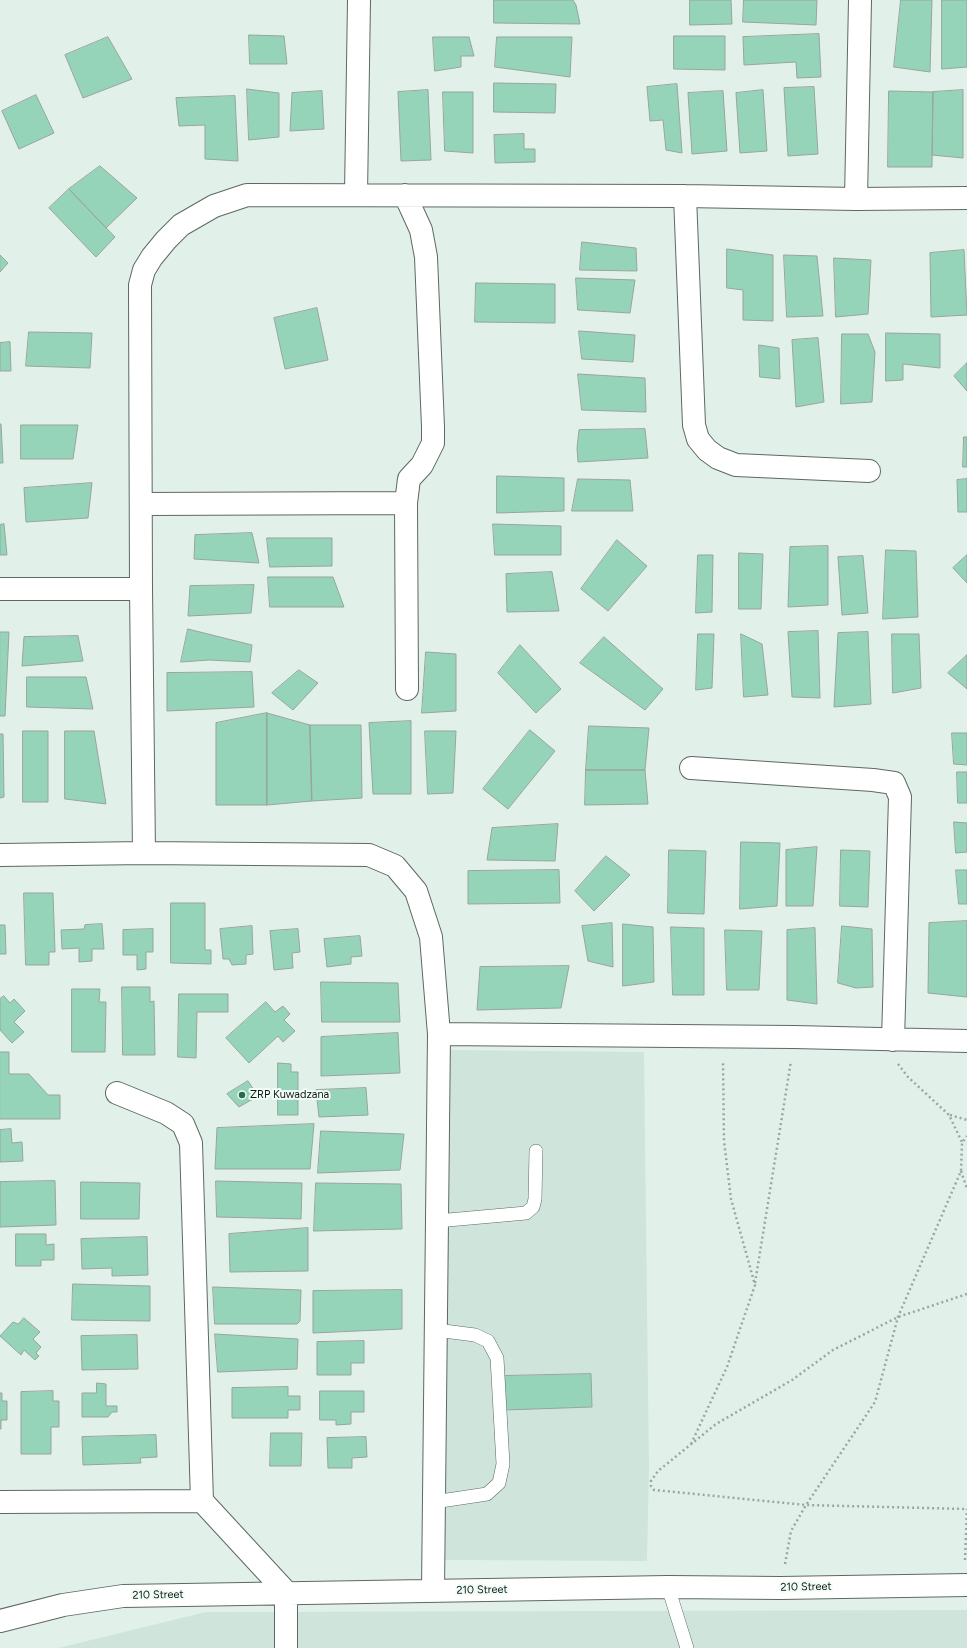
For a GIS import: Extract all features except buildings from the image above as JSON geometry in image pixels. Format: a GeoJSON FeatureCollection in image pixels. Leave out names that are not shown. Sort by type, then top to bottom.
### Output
{"type":"FeatureCollection","features":[{"type":"Feature","properties":{"kind":"street"},"geometry":{"type":"LineString","coordinates":[[356,195],[359,0]]}},
{"type":"Feature","properties":{"kind":"street"},"geometry":{"type":"LineString","coordinates":[[856,199],[860,0]]}},
{"type":"Feature","properties":{"kind":"street"},"geometry":{"type":"LineString","coordinates":[[144,853],[140,285],[144,270],[152,257],[181,225],[214,206],[247,195],[685,196],[856,199],[967,198]]}},
{"type":"Feature","properties":{"kind":"street"},"geometry":{"type":"LineString","coordinates":[[405,195],[421,230],[426,257],[433,427],[433,443],[422,465],[409,479],[406,503],[407,689]]}},
{"type":"Feature","properties":{"kind":"street"},"geometry":{"type":"LineString","coordinates":[[685,196],[694,425],[698,439],[713,455],[736,465],[869,471]]}},
{"type":"Feature","properties":{"kind":"street"},"geometry":{"type":"LineString","coordinates":[[141,504],[406,503]]}},
{"type":"Feature","properties":{"kind":"street"},"geometry":{"type":"LineString","coordinates":[[0,589],[141,589]]}},
{"type":"Feature","properties":{"kind":"street"},"geometry":{"type":"LineString","coordinates":[[692,768],[873,780],[894,783],[900,797],[893,1040]]}},
{"type":"Feature","properties":{"kind":"street"},"geometry":{"type":"LineString","coordinates":[[0,855],[144,853],[369,855],[395,866],[416,890],[431,937],[439,1034],[432,1590]]}},
{"type":"Feature","properties":{"kind":"street"},"geometry":{"type":"LineString","coordinates":[[439,1034],[794,1037],[967,1041]]}},
{"type":"Feature","properties":{"kind":"street"},"geometry":{"type":"LineString","coordinates":[[117,1093],[166,1113],[183,1124],[191,1143],[202,1501],[286,1592],[286,1648]]}},
{"type":"Feature","properties":{"kind":"street"},"geometry":{"type":"LineString","coordinates":[[0,1502],[202,1501]]}},
{"type":"Feature","properties":{"kind":"street","name":"210 Street"},"geometry":{"type":"LineString","coordinates":[[0,1621],[63,1605],[123,1596],[432,1590],[668,1587],[780,1588],[966,1585]]}},
{"type":"Feature","properties":{"kind":"lane"},"geometry":{"type":"LineString","coordinates":[[437,1221],[526,1213],[533,1207],[535,1199],[536,1151]]}},
{"type":"Feature","properties":{"kind":"lane"},"geometry":{"type":"LineString","coordinates":[[434,1502],[487,1494],[499,1483],[503,1464],[497,1358],[488,1342],[475,1335],[436,1330]]}},
{"type":"Feature","properties":{"kind":"lane"},"geometry":{"type":"LineString","coordinates":[[668,1587],[686,1648]]}},
{"type":"Feature","properties":{"kind":"path"},"geometry":{"type":"LineString","coordinates":[[722,1037],[724,1142],[731,1199],[755,1285]]}},
{"type":"Feature","properties":{"kind":"path"},"geometry":{"type":"LineString","coordinates":[[691,1444],[727,1367],[755,1285],[794,1037]]}},
{"type":"Feature","properties":{"kind":"path"},"geometry":{"type":"LineString","coordinates":[[893,1040],[896,1060],[908,1077],[949,1115],[962,1143],[961,1171],[967,1189]]}},
{"type":"Feature","properties":{"kind":"path"},"geometry":{"type":"LineString","coordinates":[[949,1115],[967,1120]]}},
{"type":"Feature","properties":{"kind":"path"},"geometry":{"type":"LineString","coordinates":[[962,1143],[967,1136]]}},
{"type":"Feature","properties":{"kind":"path"},"geometry":{"type":"LineString","coordinates":[[780,1588],[791,1532],[806,1505],[875,1402],[898,1317],[961,1171]]}},
{"type":"Feature","properties":{"kind":"path"},"geometry":{"type":"LineString","coordinates":[[966,1585],[967,1509],[806,1505],[654,1490],[651,1486],[651,1481],[658,1471],[716,1424],[792,1380],[833,1350],[898,1317],[967,1294]]}},
{"type":"Feature","properties":{"kind":"shaded area"},"geometry":{"type":"Polygon","coordinates":[[[450,1050],[644,1052],[649,1468],[647,1561],[444,1560],[450,1050]]]}},
{"type":"Feature","properties":{"kind":"shaded area"},"geometry":{"type":"Polygon","coordinates":[[[967,1610],[967,1648],[58,1648],[206,1612],[967,1610]]]}},
{"type":"Feature","properties":{"kind":"place","name":"ZRP Kuwadzana"},"geometry":{"type":"Point","coordinates":[242,1095]}}]}
